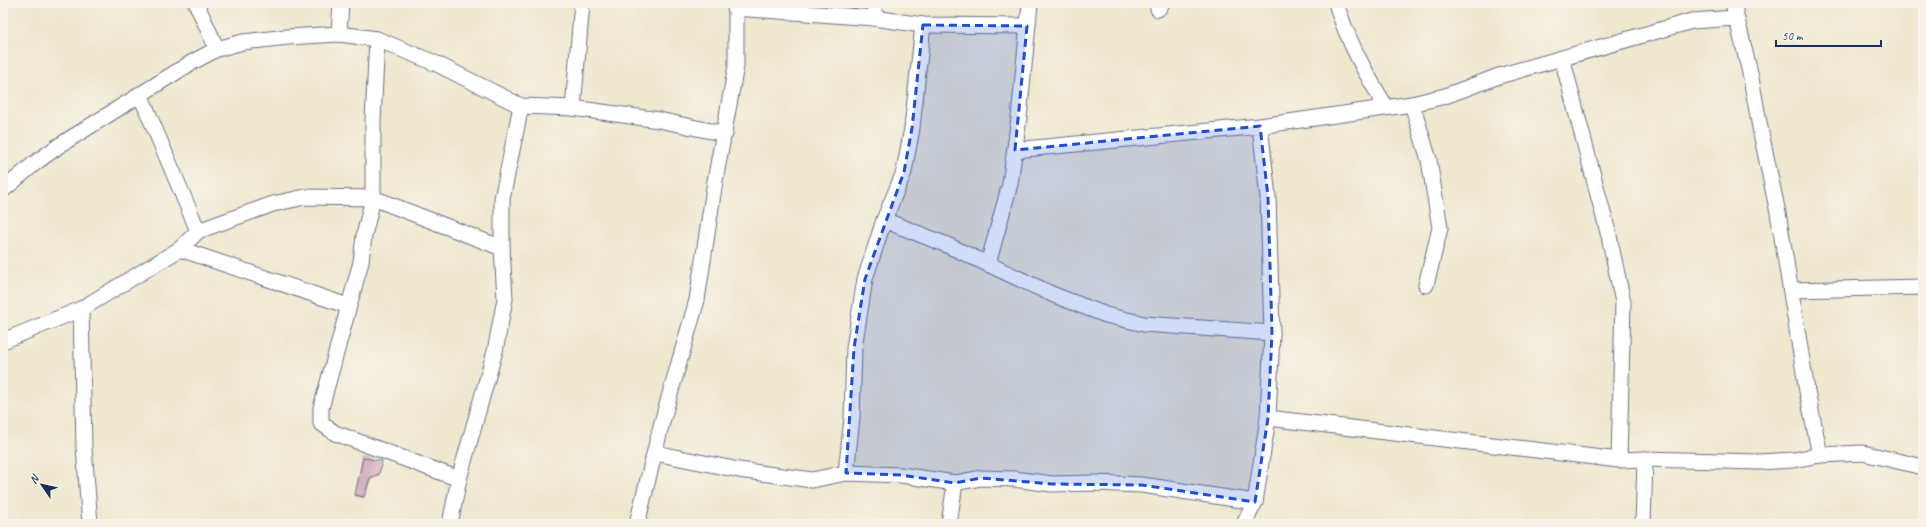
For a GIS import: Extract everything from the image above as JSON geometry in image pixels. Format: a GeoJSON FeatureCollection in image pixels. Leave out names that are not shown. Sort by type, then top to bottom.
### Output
{"type":"FeatureCollection","features":[{"type":"Feature","properties":{"kind":"street"},"geometry":{"type":"LineString","coordinates":[[196,3],[216,49]]}},
{"type":"Feature","properties":{"kind":"street"},"geometry":{"type":"LineString","coordinates":[[339,34],[341,3]]}},
{"type":"Feature","properties":{"kind":"street"},"geometry":{"type":"LineString","coordinates":[[573,108],[582,3]]}},
{"type":"Feature","properties":{"kind":"street"},"geometry":{"type":"LineString","coordinates":[[988,264],[1010,184],[1015,150],[1030,3]]}},
{"type":"Feature","properties":{"kind":"street"},"geometry":{"type":"LineString","coordinates":[[1336,3],[1341,20],[1366,74],[1386,107]]}},
{"type":"Feature","properties":{"kind":"street"},"geometry":{"type":"LineString","coordinates":[[1733,3],[1750,73],[1778,213],[1808,398],[1820,455]]}},
{"type":"Feature","properties":{"kind":"street"},"geometry":{"type":"LineString","coordinates":[[637,524],[697,300],[715,181],[725,134],[736,66],[736,6],[874,10],[922,25],[1028,26]]}},
{"type":"Feature","properties":{"kind":"street"},"geometry":{"type":"LineString","coordinates":[[1015,150],[1260,126],[1412,104],[1445,96],[1499,76],[1692,21],[1736,18]]}},
{"type":"Feature","properties":{"kind":"street"},"geometry":{"type":"LineString","coordinates":[[846,473],[852,418],[854,348],[865,279],[884,220],[904,172],[912,128],[922,25]]}},
{"type":"Feature","properties":{"kind":"street"},"geometry":{"type":"LineString","coordinates":[[3,190],[54,149],[140,94],[216,49],[243,42],[281,38],[339,34],[377,39],[437,64],[521,106],[573,108],[659,120],[725,134]]}},
{"type":"Feature","properties":{"kind":"street"},"geometry":{"type":"LineString","coordinates":[[377,39],[373,120],[373,198],[364,236],[361,262],[348,306],[340,344],[321,408],[321,423],[335,433],[459,479]]}},
{"type":"Feature","properties":{"kind":"street"},"geometry":{"type":"LineString","coordinates":[[1562,58],[1608,236],[1623,302],[1619,460]]}},
{"type":"Feature","properties":{"kind":"street"},"geometry":{"type":"LineString","coordinates":[[140,94],[198,231]]}},
{"type":"Feature","properties":{"kind":"street"},"geometry":{"type":"LineString","coordinates":[[1412,104],[1430,160],[1440,228],[1426,285]]}},
{"type":"Feature","properties":{"kind":"street"},"geometry":{"type":"LineString","coordinates":[[450,524],[459,479],[495,351],[505,299],[502,248],[502,199],[521,106]]}},
{"type":"Feature","properties":{"kind":"street"},"geometry":{"type":"LineString","coordinates":[[1244,524],[1255,502],[1268,418],[1272,333],[1268,197],[1260,126]]}},
{"type":"Feature","properties":{"kind":"street"},"geometry":{"type":"LineString","coordinates":[[3,341],[81,309],[180,249],[198,231],[273,204],[305,197],[373,198],[502,248]]}},
{"type":"Feature","properties":{"kind":"street"},"geometry":{"type":"LineString","coordinates":[[884,220],[988,264],[1054,295],[1106,315],[1144,324],[1272,333]]}},
{"type":"Feature","properties":{"kind":"street"},"geometry":{"type":"LineString","coordinates":[[180,249],[348,306]]}},
{"type":"Feature","properties":{"kind":"street"},"geometry":{"type":"LineString","coordinates":[[1791,290],[1923,287]]}},
{"type":"Feature","properties":{"kind":"street"},"geometry":{"type":"LineString","coordinates":[[81,309],[84,448],[90,524]]}},
{"type":"Feature","properties":{"kind":"street"},"geometry":{"type":"LineString","coordinates":[[1268,418],[1619,460],[1645,459],[1758,462],[1793,460],[1820,455],[1864,453],[1923,467]]}},
{"type":"Feature","properties":{"kind":"street"},"geometry":{"type":"LineString","coordinates":[[655,453],[739,470],[812,480],[846,473],[902,475],[955,483],[981,478],[1014,479],[1052,484],[1094,483],[1142,485],[1255,502]]}},
{"type":"Feature","properties":{"kind":"street"},"geometry":{"type":"LineString","coordinates":[[1643,524],[1645,459]]}},
{"type":"Feature","properties":{"kind":"street"},"geometry":{"type":"LineString","coordinates":[[949,524],[955,483]]}},
{"type":"Feature","properties":{"kind":"highlighted area"},"geometry":{"type":"Polygon","coordinates":[[[923,25],[1027,26],[1015,150],[1260,126],[1268,197],[1272,333],[1268,418],[1255,502],[1142,485],[1052,484],[981,478],[955,483],[901,475],[846,473],[854,348],[865,279],[904,172],[912,128],[923,25]]]}},
{"type":"Feature","properties":{"kind":"building"},"geometry":{"type":"Polygon","coordinates":[[[363,458],[382,461],[379,474],[370,478],[364,497],[355,495],[363,458]]]}}]}
